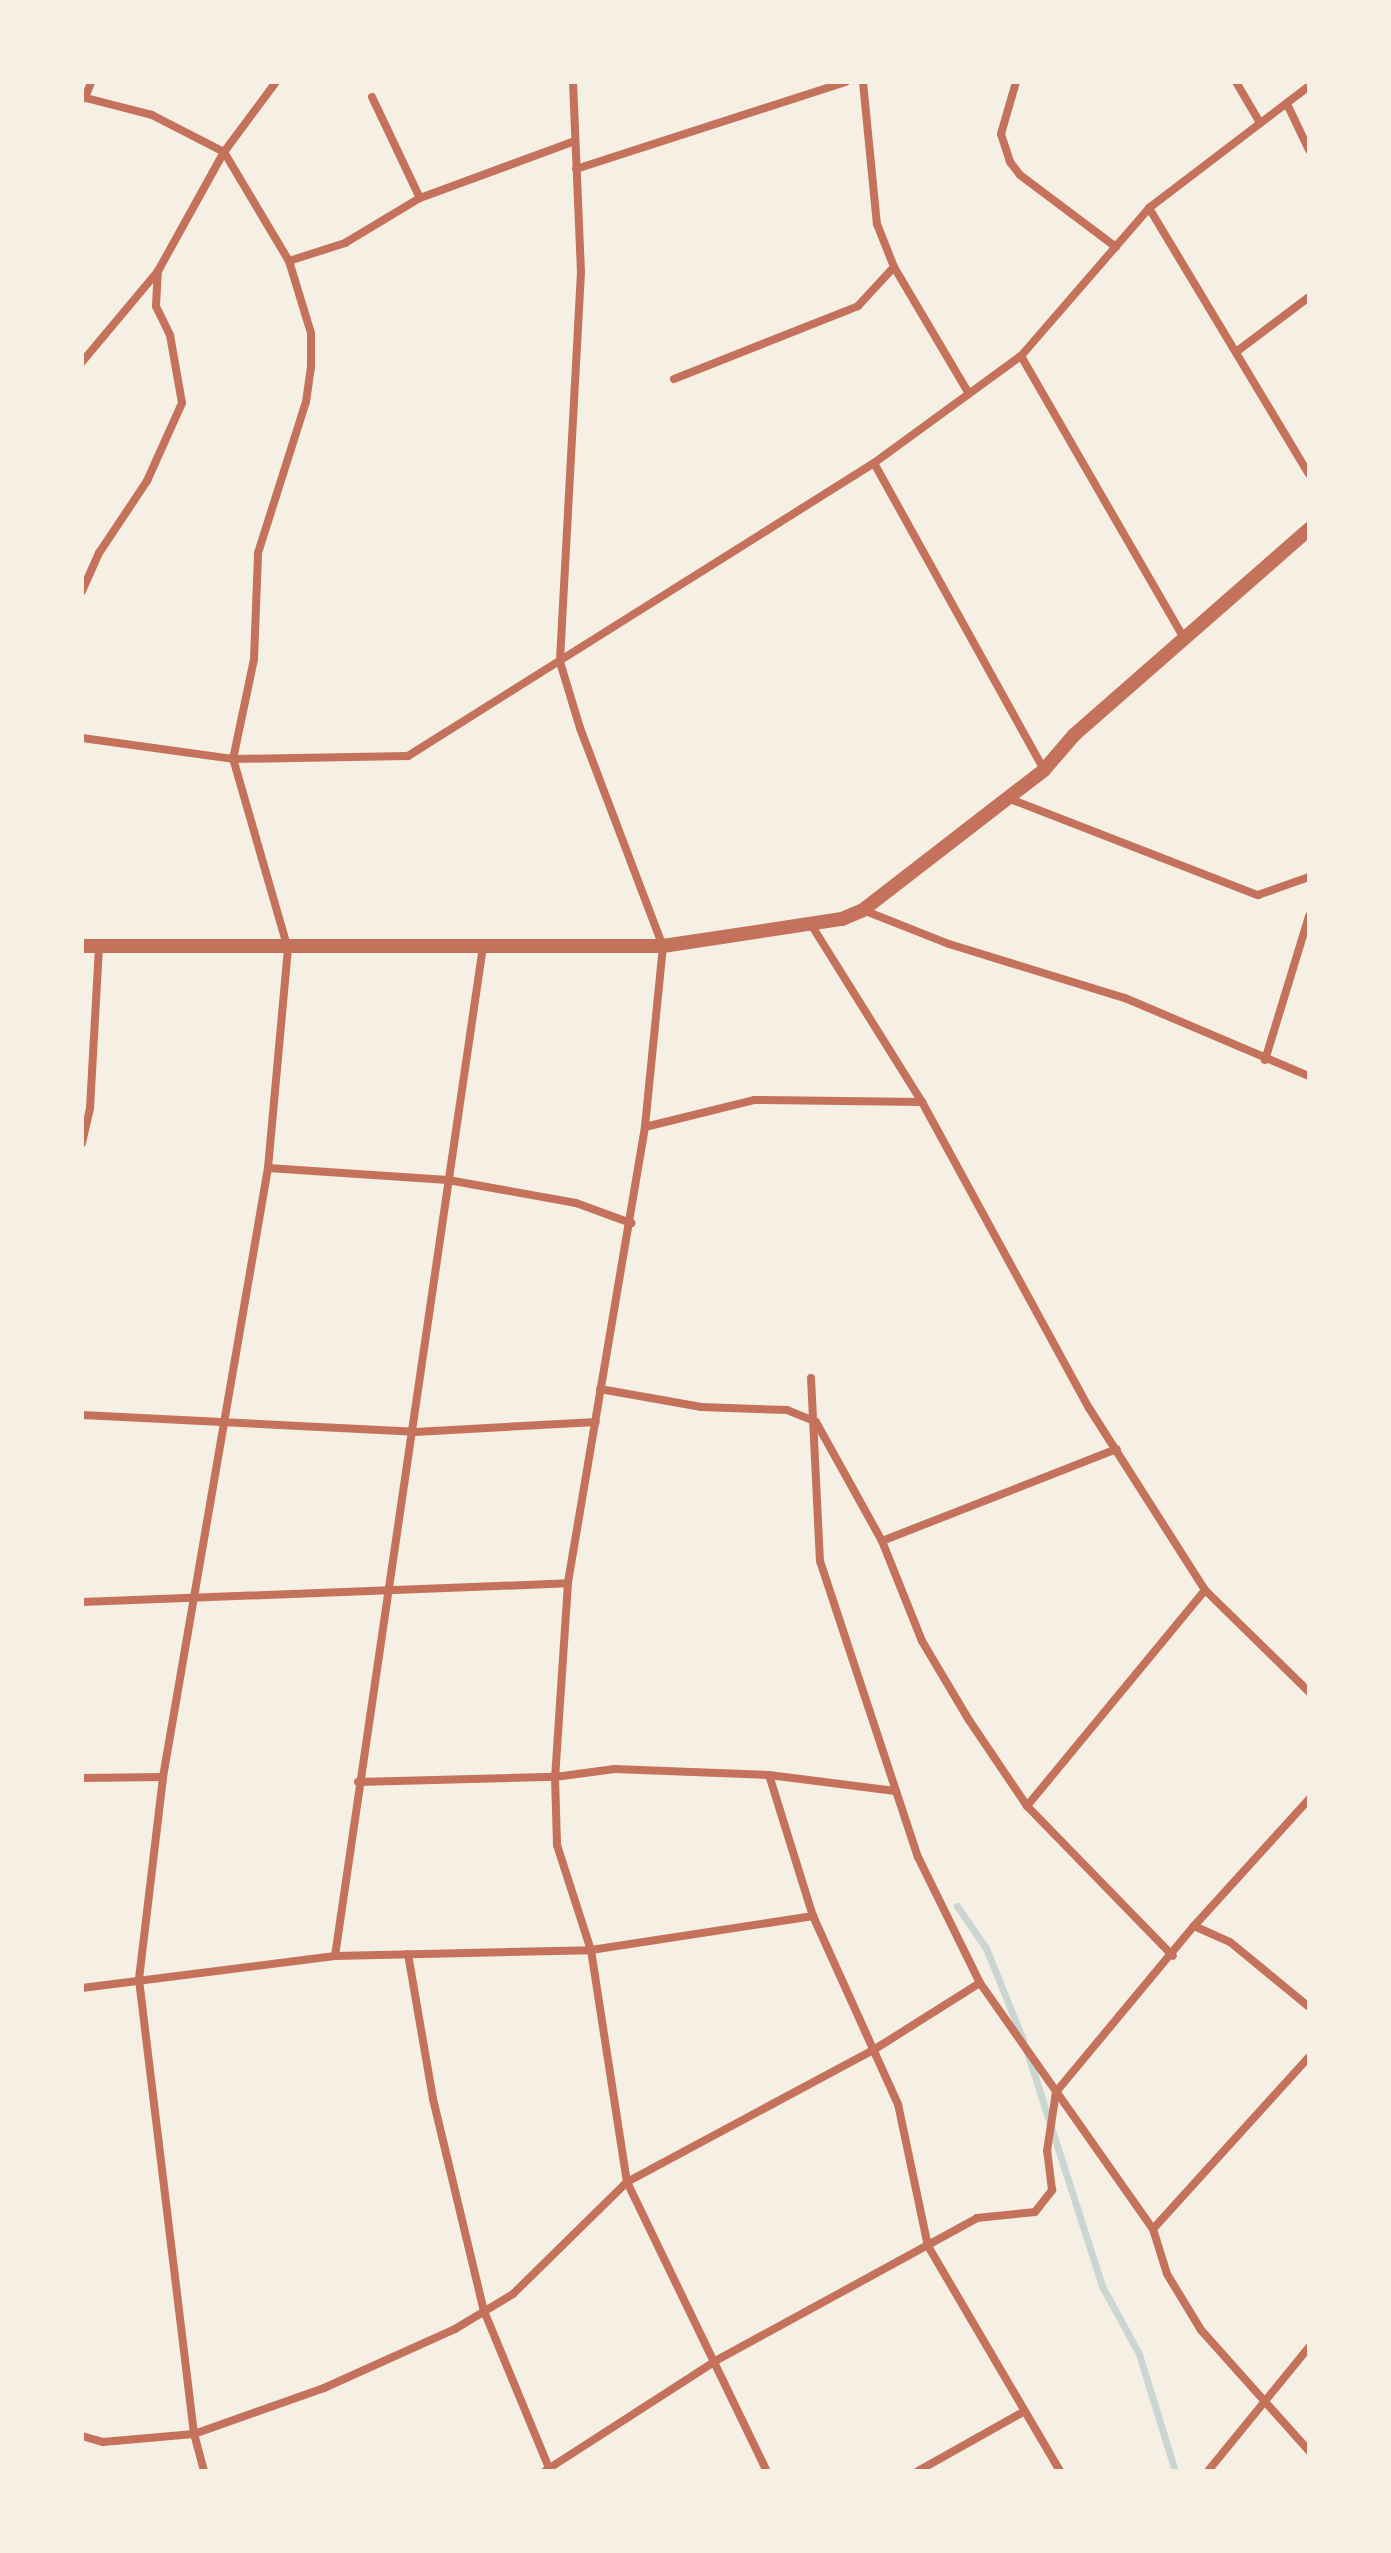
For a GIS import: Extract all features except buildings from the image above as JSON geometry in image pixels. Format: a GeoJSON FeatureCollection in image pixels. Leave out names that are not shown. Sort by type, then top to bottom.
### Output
{"type":"FeatureCollection","features":[{"type":"Feature","properties":{"kind":"street"},"geometry":{"type":"LineString","coordinates":[[91,82],[83,97],[152,115],[224,152],[289,261],[311,333],[311,368],[306,402],[258,553],[254,659],[233,759],[288,949],[268,1168],[163,1777],[139,1979],[194,2434],[204,2471]]}},
{"type":"Feature","properties":{"kind":"street"},"geometry":{"type":"LineString","coordinates":[[82,362],[158,271],[224,152],[276,82]]}},
{"type":"Feature","properties":{"kind":"street"},"geometry":{"type":"LineString","coordinates":[[573,82],[581,272],[560,662],[580,728],[663,946],[645,1127],[631,1223],[568,1583],[555,1777],[557,1845],[591,1950],[627,2182],[717,2360],[767,2471]]}},
{"type":"Feature","properties":{"kind":"street"},"geometry":{"type":"LineString","coordinates":[[576,169],[846,82]]}},
{"type":"Feature","properties":{"kind":"street"},"geometry":{"type":"LineString","coordinates":[[863,82],[872,203],[894,267],[969,394]]}},
{"type":"Feature","properties":{"kind":"street"},"geometry":{"type":"LineString","coordinates":[[1016,82],[1001,134],[1010,162],[1020,175],[1116,247]]}},
{"type":"Feature","properties":{"kind":"street"},"geometry":{"type":"LineString","coordinates":[[1236,82],[1259,121]]}},
{"type":"Feature","properties":{"kind":"street"},"geometry":{"type":"LineString","coordinates":[[82,738],[233,759],[408,756],[874,463],[1021,356],[1149,208],[1259,121],[1309,86]]}},
{"type":"Feature","properties":{"kind":"street"},"geometry":{"type":"LineString","coordinates":[[372,97],[420,198]]}},
{"type":"Feature","properties":{"kind":"street"},"geometry":{"type":"LineString","coordinates":[[1287,104],[1309,150]]}},
{"type":"Feature","properties":{"kind":"street"},"geometry":{"type":"LineString","coordinates":[[289,261],[345,243],[420,198],[575,141]]}},
{"type":"Feature","properties":{"kind":"street"},"geometry":{"type":"LineString","coordinates":[[1149,208],[1309,474]]}},
{"type":"Feature","properties":{"kind":"street"},"geometry":{"type":"LineString","coordinates":[[674,379],[858,306],[894,267]]}},
{"type":"Feature","properties":{"kind":"street"},"geometry":{"type":"LineString","coordinates":[[82,591],[99,553],[147,481],[182,403],[170,335],[156,306],[158,271]]}},
{"type":"Feature","properties":{"kind":"street"},"geometry":{"type":"LineString","coordinates":[[1236,352],[1309,297]]}},
{"type":"Feature","properties":{"kind":"street"},"geometry":{"type":"LineString","coordinates":[[1021,356],[1184,638]]}},
{"type":"Feature","properties":{"kind":"street"},"geometry":{"type":"LineString","coordinates":[[874,463],[1044,770]]}},
{"type":"Feature","properties":{"kind":"street"},"geometry":{"type":"LineString","coordinates":[[82,946],[99,949],[288,949],[663,946],[812,926],[863,910],[1010,799],[1044,770],[1074,735],[1307,535]]}},
{"type":"Feature","properties":{"kind":"street"},"geometry":{"type":"LineString","coordinates":[[1010,799],[1258,895],[1309,877]]}},
{"type":"Feature","properties":{"kind":"street"},"geometry":{"type":"LineString","coordinates":[[863,910],[949,944],[1125,998],[1265,1060],[1309,1076]]}},
{"type":"Feature","properties":{"kind":"street"},"geometry":{"type":"LineString","coordinates":[[1265,1060],[1309,916]]}},
{"type":"Feature","properties":{"kind":"street"},"geometry":{"type":"LineString","coordinates":[[812,926],[922,1102],[1089,1408],[1205,1590],[1309,1692]]}},
{"type":"Feature","properties":{"kind":"street"},"geometry":{"type":"LineString","coordinates":[[335,1956],[358,1782],[415,1432],[483,947]]}},
{"type":"Feature","properties":{"kind":"street"},"geometry":{"type":"LineString","coordinates":[[82,1143],[90,1108],[99,949]]}},
{"type":"Feature","properties":{"kind":"street"},"geometry":{"type":"LineString","coordinates":[[645,1127],[754,1100],[922,1102]]}},
{"type":"Feature","properties":{"kind":"street"},"geometry":{"type":"LineString","coordinates":[[268,1168],[448,1180],[576,1203],[631,1223]]}},
{"type":"Feature","properties":{"kind":"street"},"geometry":{"type":"LineString","coordinates":[[811,1378],[816,1422],[813,1489],[820,1561],[918,1857],[980,1983],[1008,2026],[1034,2055],[1056,2092],[1153,2229],[1167,2274],[1201,2330],[1309,2451]]}},
{"type":"Feature","properties":{"kind":"street"},"geometry":{"type":"LineString","coordinates":[[600,1389],[701,1407],[787,1410],[816,1422],[882,1541],[922,1641],[1027,1806],[1173,1956]]}},
{"type":"Feature","properties":{"kind":"street"},"geometry":{"type":"LineString","coordinates":[[82,1415],[415,1432],[596,1422]]}},
{"type":"Feature","properties":{"kind":"street"},"geometry":{"type":"LineString","coordinates":[[882,1541],[1117,1449]]}},
{"type":"Feature","properties":{"kind":"street"},"geometry":{"type":"LineString","coordinates":[[82,1602],[568,1583]]}},
{"type":"Feature","properties":{"kind":"street"},"geometry":{"type":"LineString","coordinates":[[1027,1806],[1205,1590]]}},
{"type":"Feature","properties":{"kind":"street"},"geometry":{"type":"LineString","coordinates":[[358,1782],[555,1777],[614,1769],[769,1775],[895,1791]]}},
{"type":"Feature","properties":{"kind":"street"},"geometry":{"type":"LineString","coordinates":[[769,1775],[813,1916],[898,2104],[928,2246],[1060,2471]]}},
{"type":"Feature","properties":{"kind":"street"},"geometry":{"type":"LineString","coordinates":[[82,1778],[163,1777]]}},
{"type":"Feature","properties":{"kind":"street"},"geometry":{"type":"LineString","coordinates":[[408,1954],[433,2099],[484,2311],[548,2470],[717,2360],[977,2218],[1035,2212],[1052,2190],[1047,2151],[1052,2139],[1056,2092],[1173,1956],[1194,1926],[1309,1799]]}},
{"type":"Feature","properties":{"kind":"street"},"geometry":{"type":"LineString","coordinates":[[82,1988],[335,1956],[591,1950],[813,1916]]}},
{"type":"Feature","properties":{"kind":"street"},"geometry":{"type":"LineString","coordinates":[[1194,1926],[1230,1942],[1309,2007]]}},
{"type":"Feature","properties":{"kind":"street"},"geometry":{"type":"LineString","coordinates":[[82,2436],[103,2442],[194,2434],[324,2388],[484,2311],[513,2294],[627,2182],[875,2049],[980,1983]]}},
{"type":"Feature","properties":{"kind":"street"},"geometry":{"type":"LineString","coordinates":[[1153,2229],[1309,2057]]}},
{"type":"Feature","properties":{"kind":"street"},"geometry":{"type":"LineString","coordinates":[[1208,2471],[1309,2347]]}},
{"type":"Feature","properties":{"kind":"street"},"geometry":{"type":"LineString","coordinates":[[918,2471],[1023,2412]]}},
{"type":"Feature","properties":{"kind":"waterway"},"geometry":{"type":"LineString","coordinates":[[957,1906],[986,1948],[1023,2040]]}},
{"type":"Feature","properties":{"kind":"waterway"},"geometry":{"type":"LineString","coordinates":[[1027,2052],[1102,2286],[1139,2354],[1175,2471]]}}]}
